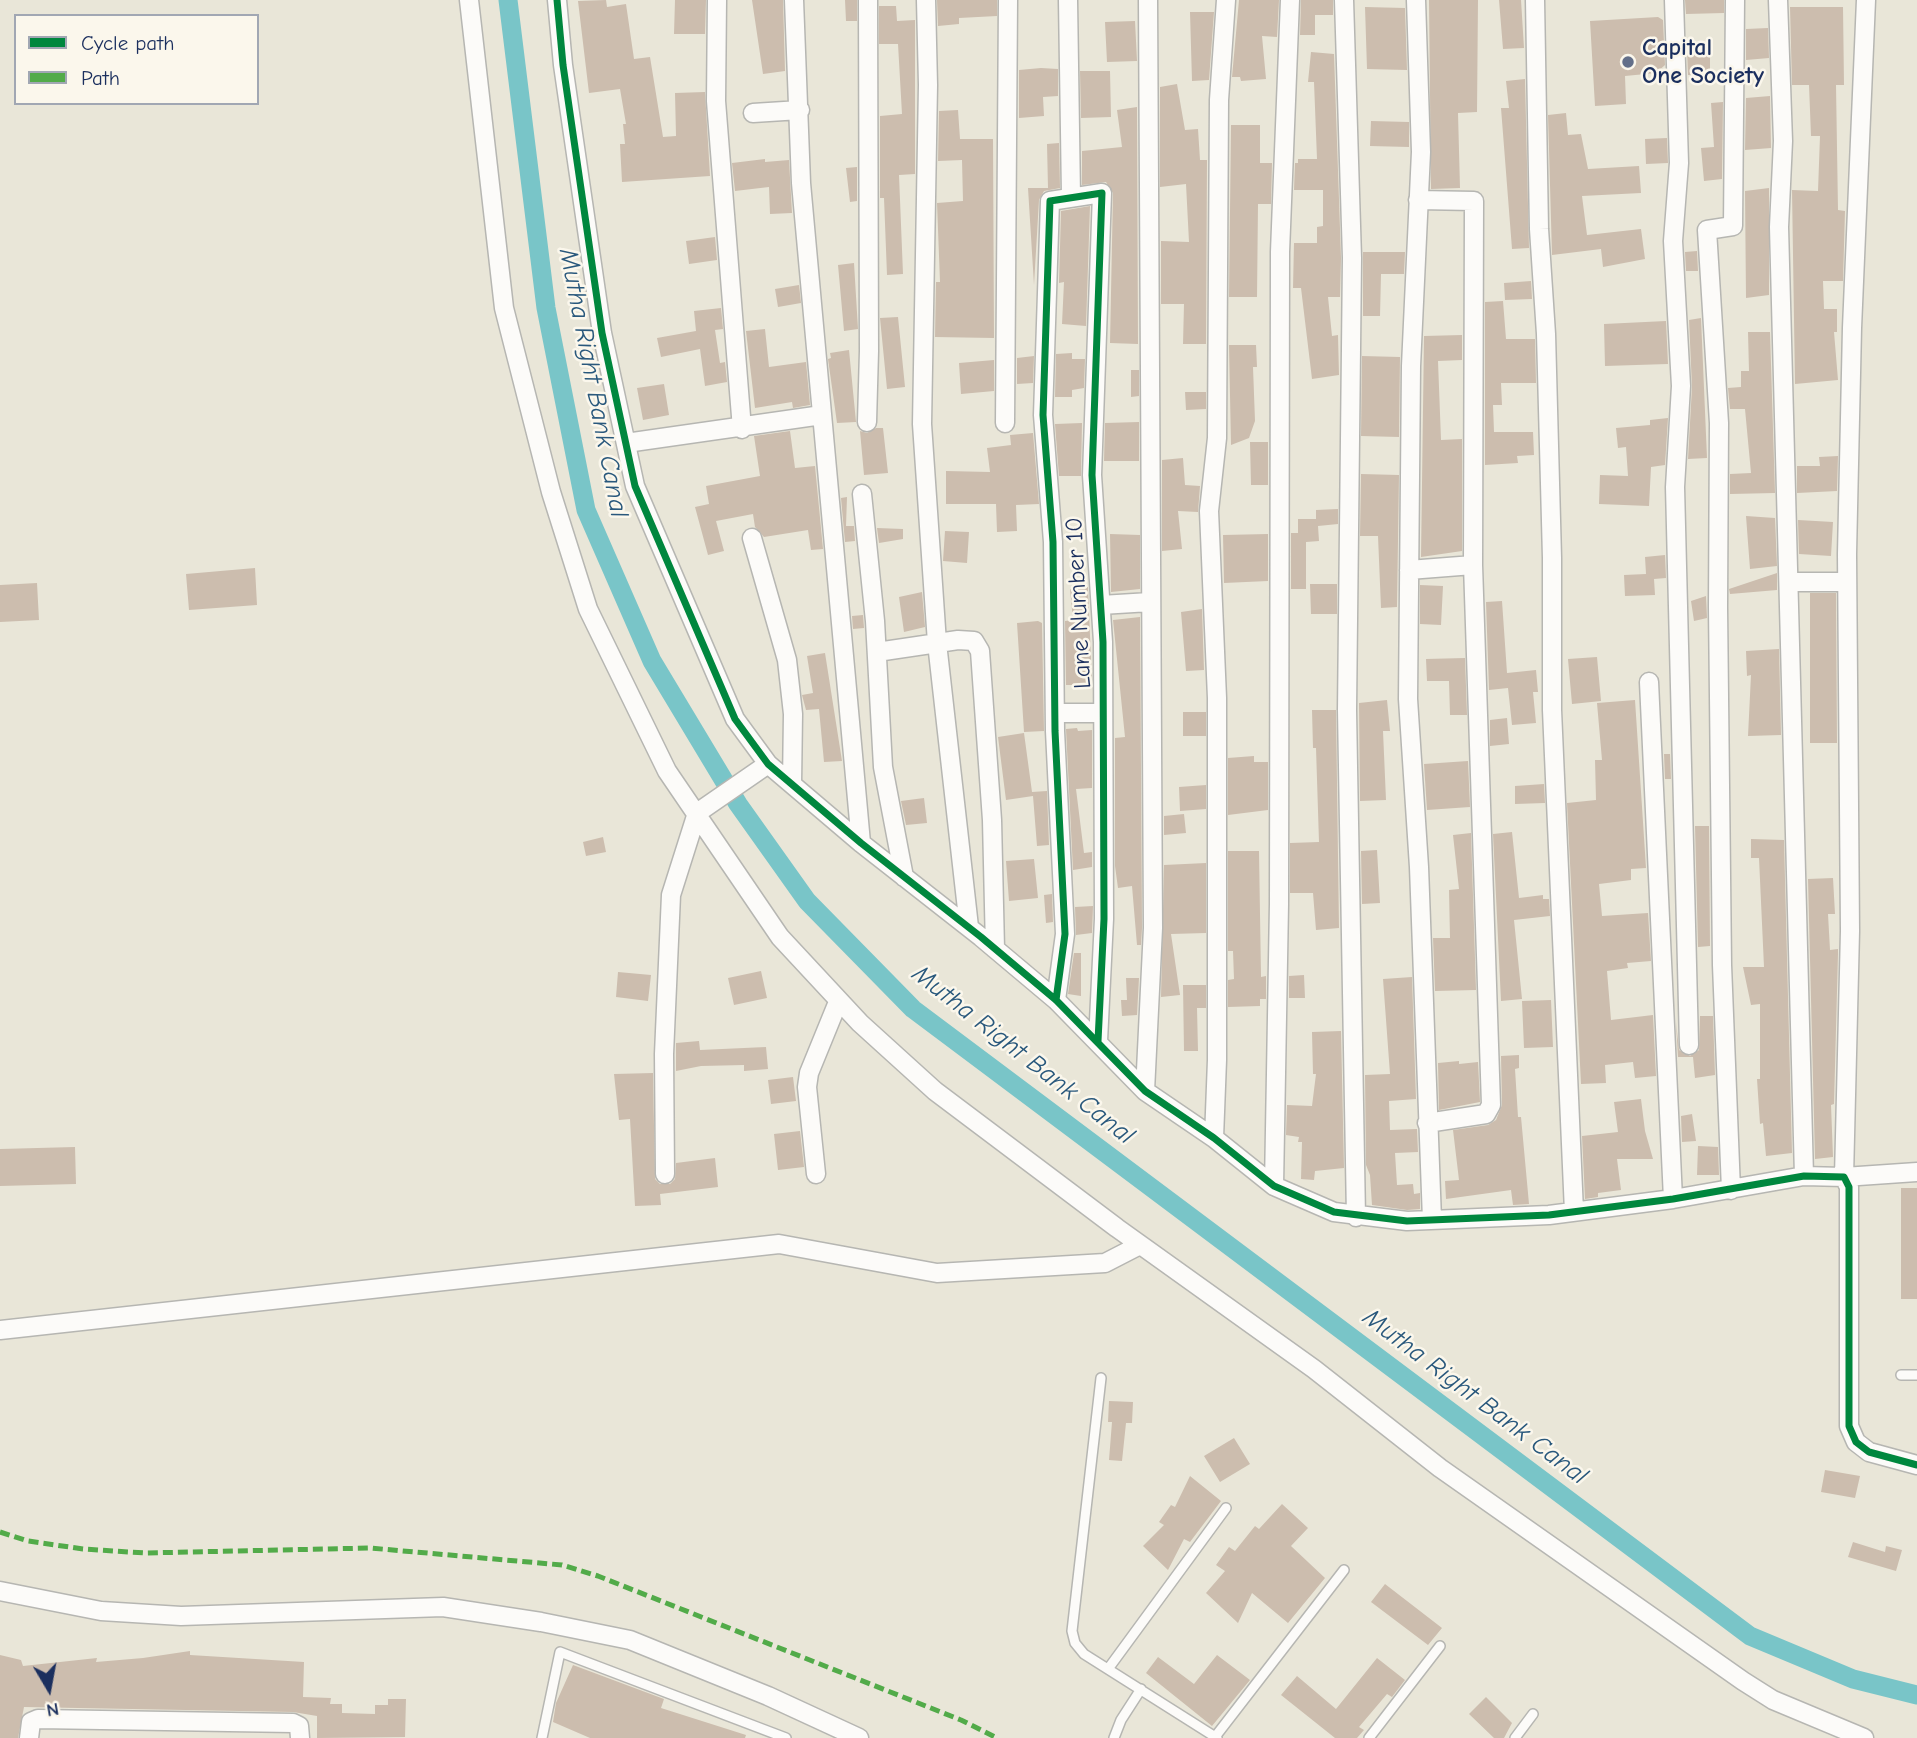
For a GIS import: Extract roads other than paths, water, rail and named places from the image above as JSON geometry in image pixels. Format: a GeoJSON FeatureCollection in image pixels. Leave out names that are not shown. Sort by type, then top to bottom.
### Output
{"type":"FeatureCollection","features":[{"type":"Feature","properties":{"kind":"street"},"geometry":{"type":"LineString","coordinates":[[469,0],[504,308],[551,492],[588,609],[667,771],[704,808],[779,937],[838,1002],[934,1091],[1140,1245],[1314,1369],[1440,1468],[1677,1637],[1773,1700],[1864,1738]]}},
{"type":"Feature","properties":{"kind":"street"},"geometry":{"type":"LineString","coordinates":[[556,0],[602,333],[635,485],[681,598],[735,719],[768,764],[861,843],[969,927],[1056,1000],[1145,1091],[1214,1138],[1274,1186],[1334,1212],[1356,1217],[1408,1222],[1574,1212],[1731,1190],[1804,1176],[1844,1177],[1917,1172]]}},
{"type":"Feature","properties":{"kind":"street"},"geometry":{"type":"LineString","coordinates":[[717,0],[716,101],[742,429]]}},
{"type":"Feature","properties":{"kind":"street"},"geometry":{"type":"LineString","coordinates":[[794,0],[801,183],[861,843]]}},
{"type":"Feature","properties":{"kind":"street"},"geometry":{"type":"LineString","coordinates":[[867,422],[868,0]]}},
{"type":"Feature","properties":{"kind":"street"},"geometry":{"type":"LineString","coordinates":[[926,0],[928,85],[921,399],[937,643],[969,927]]}},
{"type":"Feature","properties":{"kind":"street"},"geometry":{"type":"LineString","coordinates":[[1005,422],[1008,0]]}},
{"type":"Feature","properties":{"kind":"street"},"geometry":{"type":"LineString","coordinates":[[1145,1091],[1153,928],[1147,0]]}},
{"type":"Feature","properties":{"kind":"street"},"geometry":{"type":"LineString","coordinates":[[1214,1138],[1217,1060],[1217,698],[1209,511],[1217,438],[1219,100],[1226,0]]}},
{"type":"Feature","properties":{"kind":"street"},"geometry":{"type":"LineString","coordinates":[[1274,1186],[1279,904],[1279,252],[1290,0]]}},
{"type":"Feature","properties":{"kind":"street"},"geometry":{"type":"LineString","coordinates":[[1344,0],[1352,258],[1347,710],[1356,1217]]}},
{"type":"Feature","properties":{"kind":"street"},"geometry":{"type":"LineString","coordinates":[[1416,0],[1421,152],[1411,366],[1408,699],[1419,867],[1432,1220]]}},
{"type":"Feature","properties":{"kind":"street"},"geometry":{"type":"LineString","coordinates":[[1535,0],[1539,229],[1546,334],[1552,545],[1552,710],[1574,1212]]}},
{"type":"Feature","properties":{"kind":"street"},"geometry":{"type":"LineString","coordinates":[[1674,0],[1678,163],[1673,241],[1681,386],[1675,487],[1689,1045]]}},
{"type":"Feature","properties":{"kind":"street"},"geometry":{"type":"LineString","coordinates":[[1731,1190],[1723,965],[1718,607],[1719,423],[1707,230],[1733,226],[1735,0]]}},
{"type":"Feature","properties":{"kind":"street"},"geometry":{"type":"LineString","coordinates":[[1778,0],[1783,141],[1779,227],[1804,1176]]}},
{"type":"Feature","properties":{"kind":"street"},"geometry":{"type":"LineString","coordinates":[[1866,0],[1852,328],[1847,582],[1850,931],[1844,1177],[1849,1200],[1847,1400],[1849,1426],[1856,1442],[1870,1452],[1917,1465]]}},
{"type":"Feature","properties":{"kind":"street"},"geometry":{"type":"LineString","coordinates":[[1056,1000],[1065,934],[1053,542],[1044,415],[1050,201],[1071,196],[1068,7]]}},
{"type":"Feature","properties":{"kind":"street"},"geometry":{"type":"LineString","coordinates":[[754,113],[800,110]]}},
{"type":"Feature","properties":{"kind":"street","name":"Lane Number 10"},"geometry":{"type":"LineString","coordinates":[[1071,196],[1102,193],[1092,475],[1101,605],[1103,713],[1104,919],[1098,1041]]}},
{"type":"Feature","properties":{"kind":"street"},"geometry":{"type":"LineString","coordinates":[[1419,200],[1474,201],[1473,565],[1491,1105],[1486,1114],[1427,1123]]}},
{"type":"Feature","properties":{"kind":"street"},"geometry":{"type":"LineString","coordinates":[[625,443],[742,429],[822,415]]}},
{"type":"Feature","properties":{"kind":"street"},"geometry":{"type":"LineString","coordinates":[[862,494],[877,652],[883,767],[904,877]]}},
{"type":"Feature","properties":{"kind":"street"},"geometry":{"type":"LineString","coordinates":[[752,538],[787,660],[793,714],[792,784]]}},
{"type":"Feature","properties":{"kind":"street"},"geometry":{"type":"LineString","coordinates":[[1409,570],[1473,565]]}},
{"type":"Feature","properties":{"kind":"street"},"geometry":{"type":"LineString","coordinates":[[1788,582],[1847,582]]}},
{"type":"Feature","properties":{"kind":"street"},"geometry":{"type":"LineString","coordinates":[[1101,605],[1150,603]]}},
{"type":"Feature","properties":{"kind":"street"},"geometry":{"type":"LineString","coordinates":[[877,652],[937,643],[974,641],[980,651],[992,820],[995,949]]}},
{"type":"Feature","properties":{"kind":"street"},"geometry":{"type":"LineString","coordinates":[[1649,682],[1673,1199]]}},
{"type":"Feature","properties":{"kind":"street"},"geometry":{"type":"LineString","coordinates":[[1057,713],[1103,713]]}},
{"type":"Feature","properties":{"kind":"street"},"geometry":{"type":"LineString","coordinates":[[665,1174],[664,1054],[671,895],[704,808],[768,764]]}},
{"type":"Feature","properties":{"kind":"street"},"geometry":{"type":"LineString","coordinates":[[816,1174],[807,1087],[809,1073],[838,1002]]}},
{"type":"Feature","properties":{"kind":"street"},"geometry":{"type":"LineString","coordinates":[[0,1330],[779,1244],[937,1273],[1105,1264],[1140,1245]]}},
{"type":"Feature","properties":{"kind":"street"},"geometry":{"type":"LineString","coordinates":[[0,1591],[101,1611],[181,1616],[443,1607],[541,1622],[630,1640],[768,1696],[859,1738]]}},
{"type":"Feature","properties":{"kind":"street"},"geometry":{"type":"LineString","coordinates":[[29,1738],[32,1722],[37,1719],[293,1723],[299,1726],[300,1738]]}},
{"type":"Feature","properties":{"kind":"lane"},"geometry":{"type":"LineString","coordinates":[[1901,1375],[1917,1375]]}},
{"type":"Feature","properties":{"kind":"lane"},"geometry":{"type":"LineString","coordinates":[[1101,1378],[1072,1631],[1075,1643],[1084,1654],[1216,1737],[1344,1570]]}},
{"type":"Feature","properties":{"kind":"lane"},"geometry":{"type":"LineString","coordinates":[[1108,1669],[1226,1508]]}},
{"type":"Feature","properties":{"kind":"lane"},"geometry":{"type":"LineString","coordinates":[[1369,1738],[1440,1646]]}},
{"type":"Feature","properties":{"kind":"lane"},"geometry":{"type":"LineString","coordinates":[[542,1738],[559,1651],[786,1738]]}},
{"type":"Feature","properties":{"kind":"lane"},"geometry":{"type":"LineString","coordinates":[[1114,1738],[1121,1720],[1141,1689]]}},
{"type":"Feature","properties":{"kind":"lane"},"geometry":{"type":"LineString","coordinates":[[1516,1738],[1533,1714]]}},
{"type":"Feature","properties":{"kind":"waterway","name":"Mutha Right Bank Canal"},"geometry":{"type":"LineString","coordinates":[[508,0],[546,308],[586,510],[652,661],[738,804],[807,901],[913,1009],[1750,1636],[1853,1679],[1917,1695]]}},
{"type":"Feature","properties":{"kind":"place","name":"Capital One Society"},"geometry":{"type":"Point","coordinates":[1628,62]}}]}
